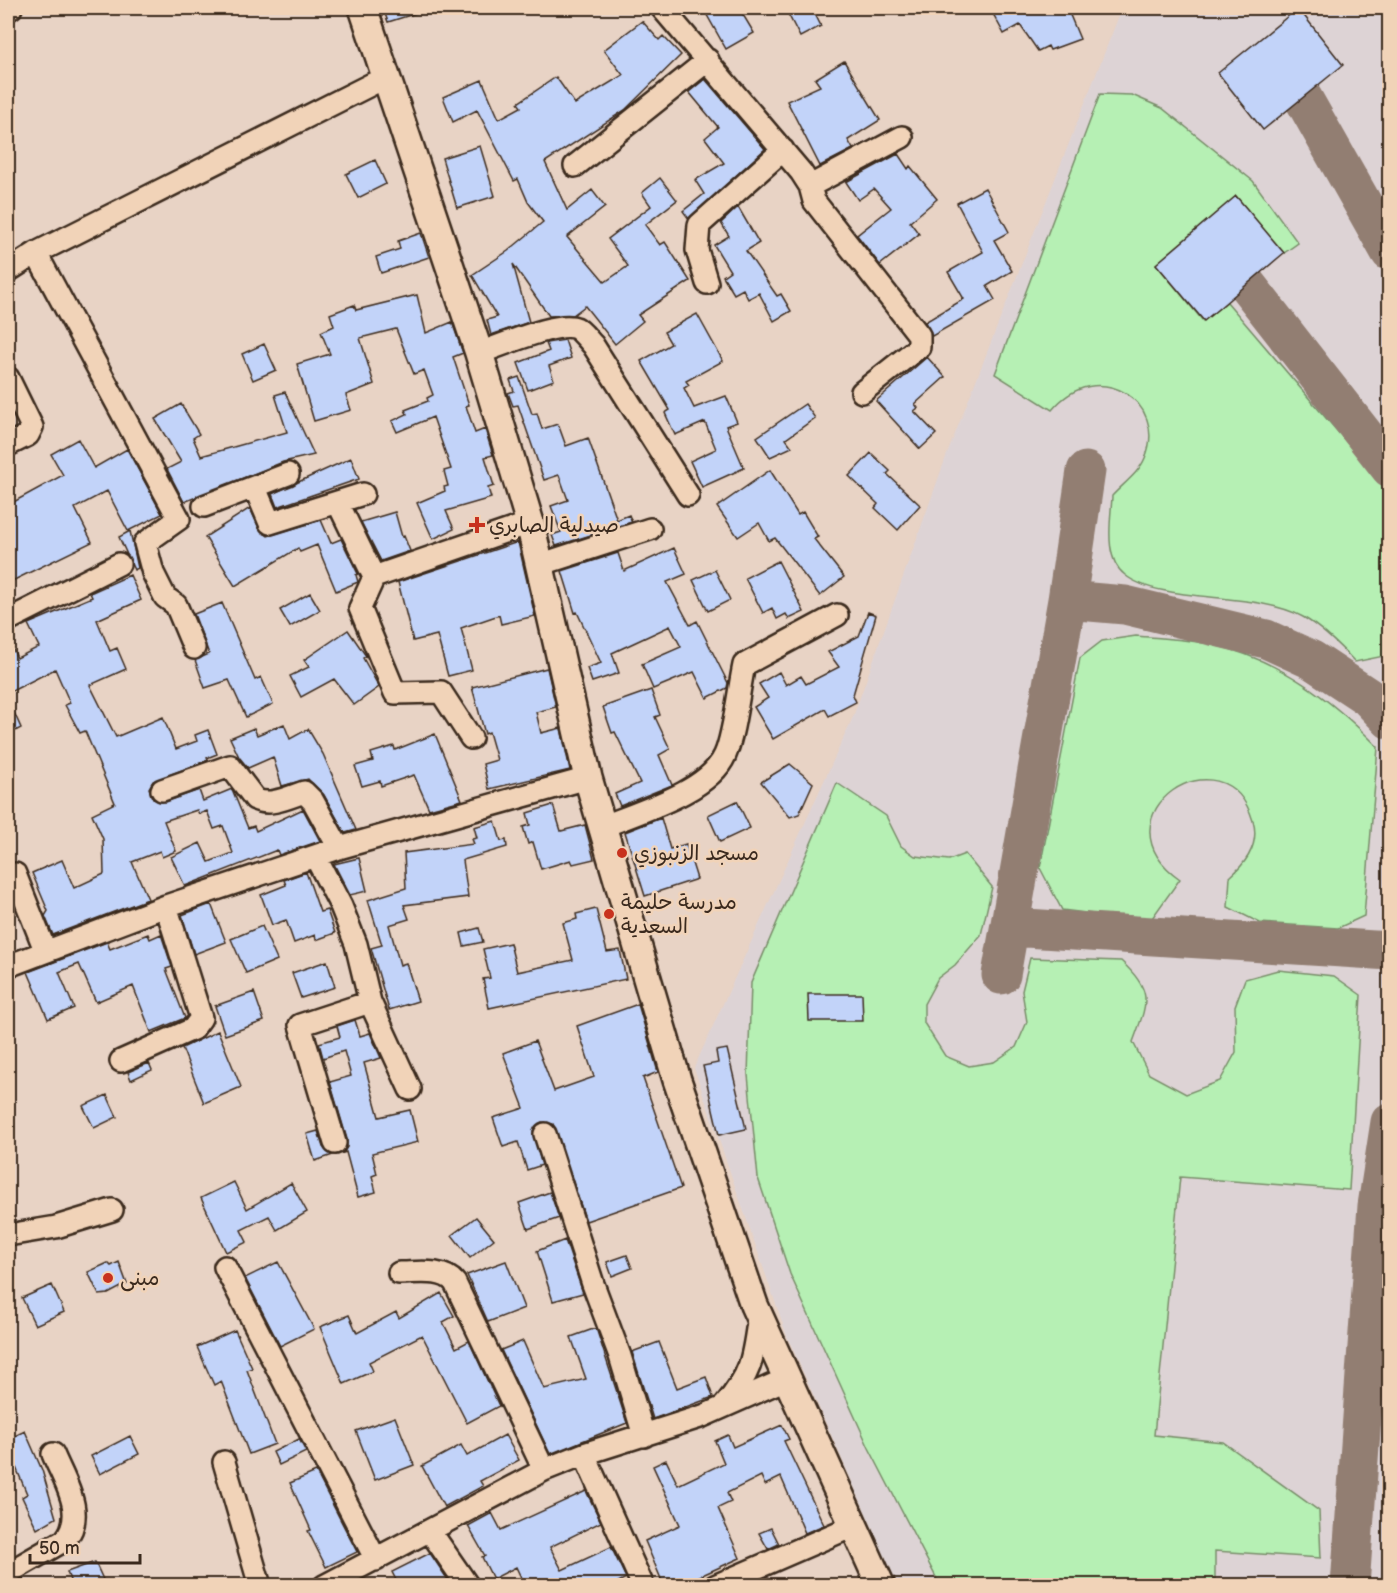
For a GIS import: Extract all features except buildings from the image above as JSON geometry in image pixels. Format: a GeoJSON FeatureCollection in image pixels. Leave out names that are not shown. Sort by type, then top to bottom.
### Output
{"type":"FeatureCollection","features":[{"type":"Feature","properties":{"kind":"main road"},"geometry":{"type":"LineString","coordinates":[[363,8],[479,353],[530,523],[588,778],[677,1080],[759,1315],[881,1586]]}},
{"type":"Feature","properties":{"kind":"street"},"geometry":{"type":"LineString","coordinates":[[662,8],[783,150],[810,186],[813,201],[919,335],[919,347],[862,392]]}},
{"type":"Feature","properties":{"kind":"street"},"geometry":{"type":"LineString","coordinates":[[575,166],[708,60]]}},
{"type":"Feature","properties":{"kind":"street"},"geometry":{"type":"LineString","coordinates":[[8,271],[36,253],[386,77]]}},
{"type":"Feature","properties":{"kind":"street"},"geometry":{"type":"LineString","coordinates":[[810,186],[902,137]]}},
{"type":"Feature","properties":{"kind":"street"},"geometry":{"type":"LineString","coordinates":[[707,283],[697,250],[699,225],[783,150]]}},
{"type":"Feature","properties":{"kind":"street"},"geometry":{"type":"LineString","coordinates":[[36,253],[179,519],[145,543],[153,573],[165,597],[176,605],[194,648]]}},
{"type":"Feature","properties":{"kind":"street"},"geometry":{"type":"LineString","coordinates":[[479,353],[554,328],[567,326],[577,328],[593,345],[688,495]]}},
{"type":"Feature","properties":{"kind":"street"},"geometry":{"type":"LineString","coordinates":[[8,378],[32,427],[27,435],[8,445]]}},
{"type":"Feature","properties":{"kind":"street"},"geometry":{"type":"LineString","coordinates":[[204,506],[288,474]]}},
{"type":"Feature","properties":{"kind":"street"},"geometry":{"type":"LineString","coordinates":[[255,488],[270,523],[363,494]]}},
{"type":"Feature","properties":{"kind":"street"},"geometry":{"type":"LineString","coordinates":[[338,503],[374,578]]}},
{"type":"Feature","properties":{"kind":"street"},"geometry":{"type":"LineString","coordinates":[[471,738],[441,692],[395,693],[360,608],[374,578],[530,523]]}},
{"type":"Feature","properties":{"kind":"street"},"geometry":{"type":"LineString","coordinates":[[539,565],[650,529]]}},
{"type":"Feature","properties":{"kind":"street"},"geometry":{"type":"LineString","coordinates":[[8,620],[119,564]]}},
{"type":"Feature","properties":{"kind":"street"},"geometry":{"type":"LineString","coordinates":[[602,827],[676,795],[711,776],[727,752],[744,665],[837,615]]}},
{"type":"Feature","properties":{"kind":"street"},"geometry":{"type":"LineString","coordinates":[[162,790],[230,766],[255,799],[260,802],[267,803],[304,792],[313,801],[339,848]]}},
{"type":"Feature","properties":{"kind":"street"},"geometry":{"type":"LineString","coordinates":[[8,966],[45,950],[166,906],[339,848],[588,778]]}},
{"type":"Feature","properties":{"kind":"street"},"geometry":{"type":"LineString","coordinates":[[315,856],[341,906],[356,944],[370,1002],[410,1089]]}},
{"type":"Feature","properties":{"kind":"street"},"geometry":{"type":"LineString","coordinates":[[15,874],[45,950]]}},
{"type":"Feature","properties":{"kind":"street"},"geometry":{"type":"LineString","coordinates":[[121,1061],[193,1029],[201,1018],[166,906]]}},
{"type":"Feature","properties":{"kind":"street"},"geometry":{"type":"LineString","coordinates":[[335,1143],[300,1025],[370,1002]]}},
{"type":"Feature","properties":{"kind":"street"},"geometry":{"type":"LineString","coordinates":[[545,1134],[593,1284],[620,1356],[644,1436]]}},
{"type":"Feature","properties":{"kind":"street"},"geometry":{"type":"LineString","coordinates":[[8,1235],[56,1227],[112,1210]]}},
{"type":"Feature","properties":{"kind":"street"},"geometry":{"type":"LineString","coordinates":[[225,1266],[376,1560]]}},
{"type":"Feature","properties":{"kind":"street"},"geometry":{"type":"LineString","coordinates":[[399,1273],[440,1274],[452,1278],[543,1470]]}},
{"type":"Feature","properties":{"kind":"street"},"geometry":{"type":"LineString","coordinates":[[723,1408],[748,1375],[754,1358],[759,1315]]}},
{"type":"Feature","properties":{"kind":"street"},"geometry":{"type":"LineString","coordinates":[[324,1586],[543,1470],[723,1408],[786,1379]]}},
{"type":"Feature","properties":{"kind":"street"},"geometry":{"type":"LineString","coordinates":[[8,1573],[65,1540],[72,1532],[75,1510],[53,1454]]}},
{"type":"Feature","properties":{"kind":"street"},"geometry":{"type":"LineString","coordinates":[[584,1454],[644,1586]]}},
{"type":"Feature","properties":{"kind":"street"},"geometry":{"type":"LineString","coordinates":[[224,1462],[261,1586]]}},
{"type":"Feature","properties":{"kind":"street"},"geometry":{"type":"LineString","coordinates":[[715,1586],[853,1526]]}},
{"type":"Feature","properties":{"kind":"street"},"geometry":{"type":"LineString","coordinates":[[430,1531],[468,1586]]}},
{"type":"Feature","properties":{"kind":"shaded area"},"geometry":{"type":"Polygon","coordinates":[[[1122,8],[1389,8],[1389,1585],[898,1585],[787,1336],[694,1068],[853,717],[946,457],[1122,8]]]}},
{"type":"Feature","properties":{"kind":"green space"},"geometry":{"type":"Polygon","coordinates":[[[1100,94],[1132,95],[1162,108],[1253,181],[1298,243],[1284,253],[1236,196],[1156,264],[1203,321],[1227,302],[1389,492],[1389,655],[1355,662],[1317,626],[1284,609],[1161,590],[1141,584],[1125,575],[1118,568],[1111,549],[1112,496],[1135,473],[1145,458],[1150,438],[1147,419],[1138,404],[1124,392],[1108,386],[1089,386],[1070,394],[1052,410],[995,374],[1100,94]]]}},
{"type":"Feature","properties":{"kind":"green space"},"geometry":{"type":"Polygon","coordinates":[[[1136,636],[1204,643],[1237,651],[1260,660],[1282,671],[1323,698],[1378,747],[1364,916],[1338,928],[1260,923],[1228,907],[1230,877],[1250,852],[1255,829],[1238,794],[1217,781],[1194,781],[1173,791],[1157,808],[1150,830],[1156,855],[1180,879],[1150,921],[1062,910],[1040,868],[1080,658],[1102,641],[1136,636]]]}},
{"type":"Feature","properties":{"kind":"green space"},"geometry":{"type":"Polygon","coordinates":[[[837,783],[886,816],[901,846],[915,856],[949,860],[965,854],[992,887],[981,935],[955,965],[938,978],[924,1004],[924,1023],[945,1056],[969,1066],[994,1062],[1016,1047],[1027,1022],[1022,991],[1030,958],[1121,961],[1139,981],[1145,998],[1142,1017],[1133,1042],[1149,1074],[1186,1094],[1220,1081],[1236,1052],[1235,1006],[1245,979],[1278,970],[1334,976],[1361,995],[1349,1190],[1180,1177],[1154,1435],[1223,1442],[1319,1511],[1321,1558],[1215,1551],[1215,1585],[940,1585],[869,1448],[790,1274],[758,1178],[748,1075],[751,983],[837,783]]]}},
{"type":"Feature","properties":{"kind":"taxiway"},"geometry":{"type":"LineString","coordinates":[[1303,98],[1390,252]]}},
{"type":"Feature","properties":{"kind":"taxiway"},"geometry":{"type":"LineString","coordinates":[[1247,285],[1390,468]]}},
{"type":"Feature","properties":{"kind":"taxiway"},"geometry":{"type":"LineString","coordinates":[[1001,975],[1067,600],[1086,471]]}},
{"type":"Feature","properties":{"kind":"taxiway"},"geometry":{"type":"LineString","coordinates":[[1067,600],[1125,605],[1266,639],[1312,660],[1368,697],[1390,720]]}},
{"type":"Feature","properties":{"kind":"taxiway"},"geometry":{"type":"LineString","coordinates":[[1010,927],[1390,951]]}},
{"type":"Feature","properties":{"kind":"taxiway"},"geometry":{"type":"LineString","coordinates":[[1350,1586],[1377,1206],[1390,1122]]}},
{"type":"Feature","properties":{"kind":"place","name":"صيدلية الصابري"},"geometry":{"type":"Point","coordinates":[477,525]}},
{"type":"Feature","properties":{"kind":"place","name":"مسجد الزنبوزي"},"geometry":{"type":"Point","coordinates":[622,853]}},
{"type":"Feature","properties":{"kind":"place","name":"مدرسة حليمة السعدية"},"geometry":{"type":"Point","coordinates":[609,914]}},
{"type":"Feature","properties":{"kind":"place","name":"مبنى"},"geometry":{"type":"Point","coordinates":[108,1278]}}]}
